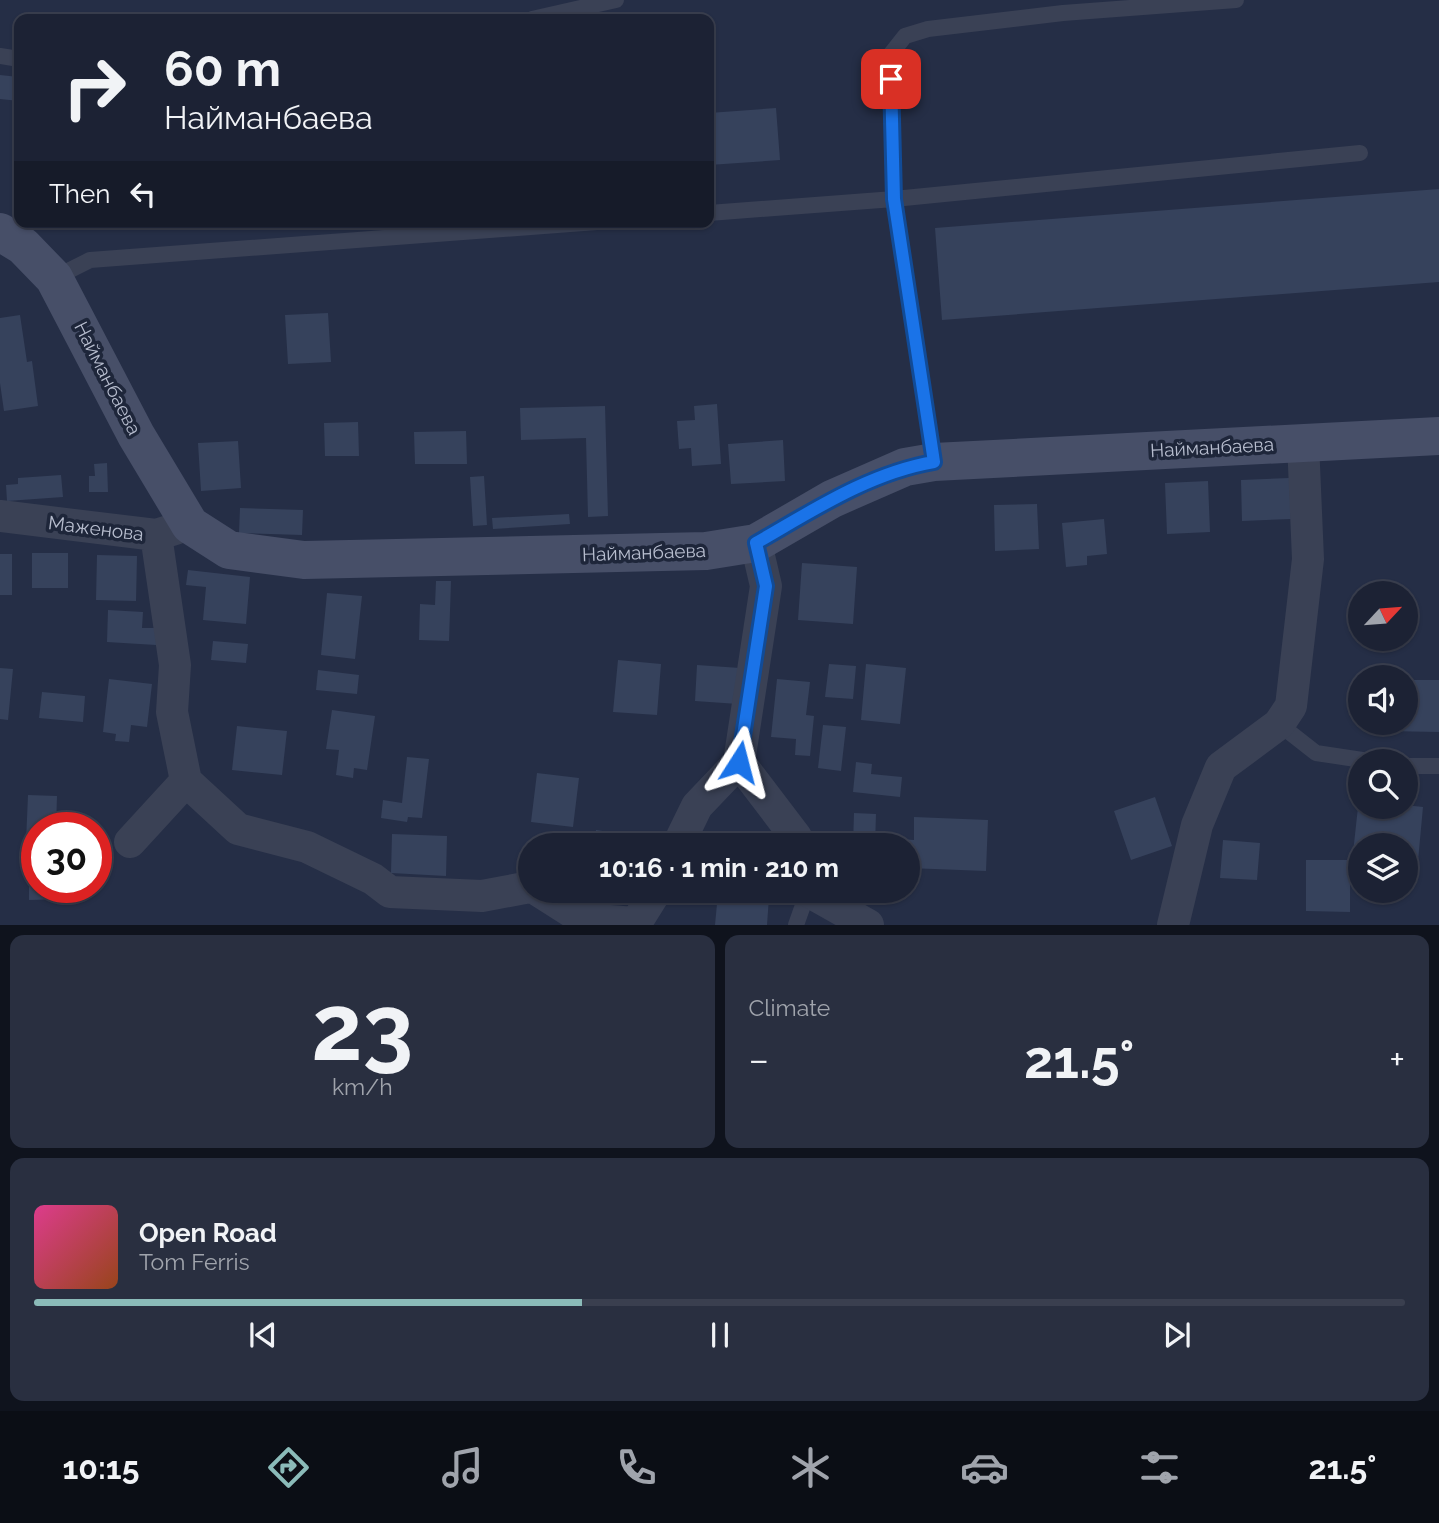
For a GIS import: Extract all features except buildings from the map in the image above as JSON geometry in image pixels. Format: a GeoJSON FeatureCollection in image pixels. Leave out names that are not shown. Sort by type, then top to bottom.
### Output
{"type":"FeatureCollection","features":[{"type":"Feature","properties":{"kind":"main road","name":"Найманбаева"},"geometry":{"type":"LineString","coordinates":[[0,232],[23,246],[54,278],[136,435],[173,530],[229,550],[304,560],[705,551],[756,543],[832,499],[905,467],[934,462],[1439,436]]}},
{"type":"Feature","properties":{"kind":"street"},"geometry":{"type":"LineString","coordinates":[[1173,925],[1197,825],[1221,767],[1279,724],[1291,706],[1308,559],[1303,442]]}},
{"type":"Feature","properties":{"kind":"street","name":"Маженова"},"geometry":{"type":"LineString","coordinates":[[0,516],[173,530]]}},
{"type":"Feature","properties":{"kind":"street"},"geometry":{"type":"LineString","coordinates":[[173,530],[176,665],[172,712],[186,781],[238,829],[307,847],[373,879],[390,892],[482,897],[518,890]]}},
{"type":"Feature","properties":{"kind":"street"},"geometry":{"type":"LineString","coordinates":[[684,833],[697,806],[739,762],[766,586],[756,543]]}},
{"type":"Feature","properties":{"kind":"street"},"geometry":{"type":"LineString","coordinates":[[739,762],[793,833]]}},
{"type":"Feature","properties":{"kind":"street"},"geometry":{"type":"LineString","coordinates":[[130,842],[186,781]]}},
{"type":"Feature","properties":{"kind":"street"},"geometry":{"type":"LineString","coordinates":[[558,903],[583,919],[642,924],[651,903]]}},
{"type":"Feature","properties":{"kind":"street"},"geometry":{"type":"LineString","coordinates":[[829,903],[868,925]]}},
{"type":"Feature","properties":{"kind":"lane"},"geometry":{"type":"LineString","coordinates":[[554,14],[616,0]]}},
{"type":"Feature","properties":{"kind":"lane"},"geometry":{"type":"LineString","coordinates":[[934,462],[894,199],[890,55],[905,36],[929,29],[1063,13],[1236,0]]}},
{"type":"Feature","properties":{"kind":"lane"},"geometry":{"type":"LineString","coordinates":[[714,214],[894,199],[1360,153]]}},
{"type":"Feature","properties":{"kind":"lane"},"geometry":{"type":"LineString","coordinates":[[54,278],[90,260],[517,228]]}},
{"type":"Feature","properties":{"kind":"lane"},"geometry":{"type":"LineString","coordinates":[[1279,724],[1316,753],[1348,758]]}},
{"type":"Feature","properties":{"kind":"lane"},"geometry":{"type":"LineString","coordinates":[[1418,766],[1439,766]]}},
{"type":"Feature","properties":{"kind":"lane"},"geometry":{"type":"LineString","coordinates":[[796,925],[803,903]]}},
{"type":"Feature","properties":{"kind":"route"},"geometry":{"type":"LineString","coordinates":[[739,762],[766,586],[756,543],[832,499],[905,467],[934,462],[894,199],[891,79]]}}]}
